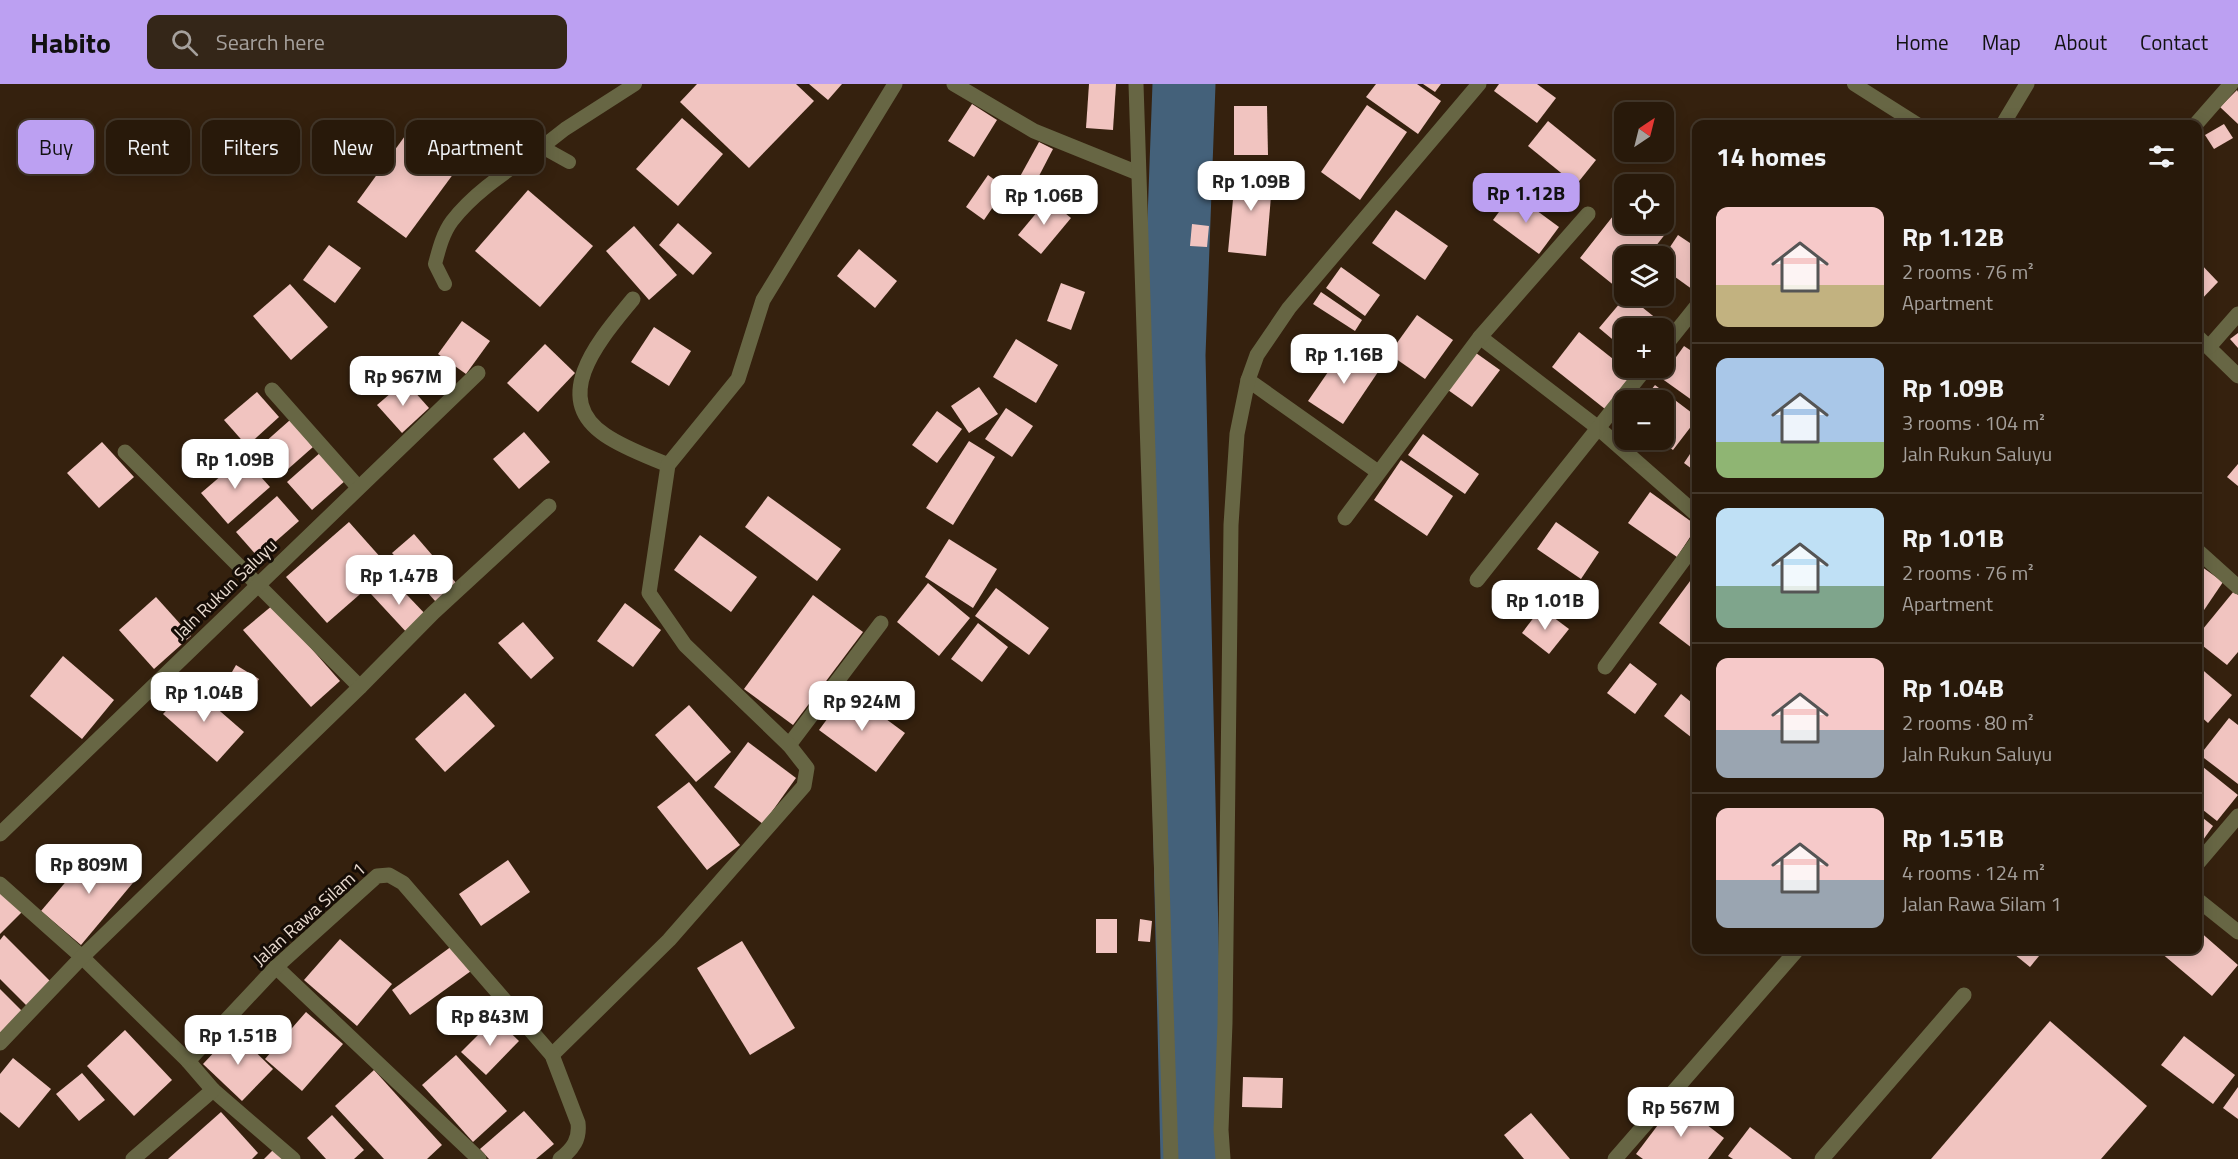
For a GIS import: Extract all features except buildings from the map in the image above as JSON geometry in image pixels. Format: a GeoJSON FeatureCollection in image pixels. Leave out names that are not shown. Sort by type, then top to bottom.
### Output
{"type":"FeatureCollection","features":[{"type":"Feature","properties":{"kind":"street"},"geometry":{"type":"LineString","coordinates":[[552,1055],[669,939],[804,786],[807,768],[789,745],[685,645],[649,593],[668,465],[738,378],[763,300],[895,84]]}},
{"type":"Feature","properties":{"kind":"street"},"geometry":{"type":"LineString","coordinates":[[954,84],[1034,131],[1138,173]]}},
{"type":"Feature","properties":{"kind":"street"},"geometry":{"type":"LineString","coordinates":[[1136,84],[1171,1159]]}},
{"type":"Feature","properties":{"kind":"street"},"geometry":{"type":"LineString","coordinates":[[1223,1159],[1221,1130],[1225,1023],[1231,525],[1237,434],[1248,380],[1257,355],[1288,308],[1479,84]]}},
{"type":"Feature","properties":{"kind":"street"},"geometry":{"type":"LineString","coordinates":[[2005,120],[2026,84]]}},
{"type":"Feature","properties":{"kind":"street"},"geometry":{"type":"LineString","coordinates":[[2200,120],[2231,84]]}},
{"type":"Feature","properties":{"kind":"street"},"geometry":{"type":"LineString","coordinates":[[1345,518],[1480,337],[1588,214]]}},
{"type":"Feature","properties":{"kind":"street"},"geometry":{"type":"LineString","coordinates":[[633,299],[598,343],[584,370],[579,392],[584,411],[606,436],[668,465]]}},
{"type":"Feature","properties":{"kind":"street"},"geometry":{"type":"LineString","coordinates":[[1674,334],[1692,312]]}},
{"type":"Feature","properties":{"kind":"street"},"geometry":{"type":"LineString","coordinates":[[2238,314],[2203,342],[2238,376]]}},
{"type":"Feature","properties":{"kind":"street"},"geometry":{"type":"LineString","coordinates":[[1480,337],[1597,427],[1692,510]]}},
{"type":"Feature","properties":{"kind":"street","name":"Jaln Rukun Saluyu"},"geometry":{"type":"LineString","coordinates":[[0,834],[357,487],[478,373]]}},
{"type":"Feature","properties":{"kind":"street"},"geometry":{"type":"LineString","coordinates":[[1477,580],[1638,378]]}},
{"type":"Feature","properties":{"kind":"street"},"geometry":{"type":"LineString","coordinates":[[1248,380],[1378,472]]}},
{"type":"Feature","properties":{"kind":"street"},"geometry":{"type":"LineString","coordinates":[[272,390],[357,487]]}},
{"type":"Feature","properties":{"kind":"street"},"geometry":{"type":"LineString","coordinates":[[125,452],[360,687]]}},
{"type":"Feature","properties":{"kind":"street"},"geometry":{"type":"LineString","coordinates":[[0,1043],[82,957],[434,613],[549,506]]}},
{"type":"Feature","properties":{"kind":"street"},"geometry":{"type":"LineString","coordinates":[[1605,667],[1692,548]]}},
{"type":"Feature","properties":{"kind":"street"},"geometry":{"type":"LineString","coordinates":[[2202,555],[2238,587]]}},
{"type":"Feature","properties":{"kind":"street"},"geometry":{"type":"LineString","coordinates":[[789,745],[881,623]]}},
{"type":"Feature","properties":{"kind":"street"},"geometry":{"type":"LineString","coordinates":[[2202,858],[2238,816]]}},
{"type":"Feature","properties":{"kind":"street","name":"Jalan Rawa Silam 1"},"geometry":{"type":"LineString","coordinates":[[188,1061],[276,967],[377,876],[389,875],[403,883],[552,1055],[578,1123],[579,1133],[569,1152],[560,1159]]}},
{"type":"Feature","properties":{"kind":"street"},"geometry":{"type":"LineString","coordinates":[[0,884],[82,957],[188,1061],[213,1090],[292,1159]]}},
{"type":"Feature","properties":{"kind":"street"},"geometry":{"type":"LineString","coordinates":[[2202,903],[2238,932]]}},
{"type":"Feature","properties":{"kind":"street"},"geometry":{"type":"LineString","coordinates":[[1615,1159],[1794,954]]}},
{"type":"Feature","properties":{"kind":"street"},"geometry":{"type":"LineString","coordinates":[[276,967],[478,1159]]}},
{"type":"Feature","properties":{"kind":"street"},"geometry":{"type":"LineString","coordinates":[[1822,1159],[1964,995]]}},
{"type":"Feature","properties":{"kind":"street"},"geometry":{"type":"LineString","coordinates":[[133,1159],[213,1090]]}},
{"type":"Feature","properties":{"kind":"lane"},"geometry":{"type":"LineString","coordinates":[[544,145],[565,129],[635,84]]}},
{"type":"Feature","properties":{"kind":"lane"},"geometry":{"type":"LineString","coordinates":[[1854,84],[1911,120]]}},
{"type":"Feature","properties":{"kind":"lane"},"geometry":{"type":"LineString","coordinates":[[544,148],[569,162]]}},
{"type":"Feature","properties":{"kind":"lane"},"geometry":{"type":"LineString","coordinates":[[445,284],[435,264],[451,221],[484,188],[504,174]]}},
{"type":"Feature","properties":{"kind":"waterway"},"geometry":{"type":"LineString","coordinates":[[1184,84],[1174,355],[1192,1159]]}}]}
